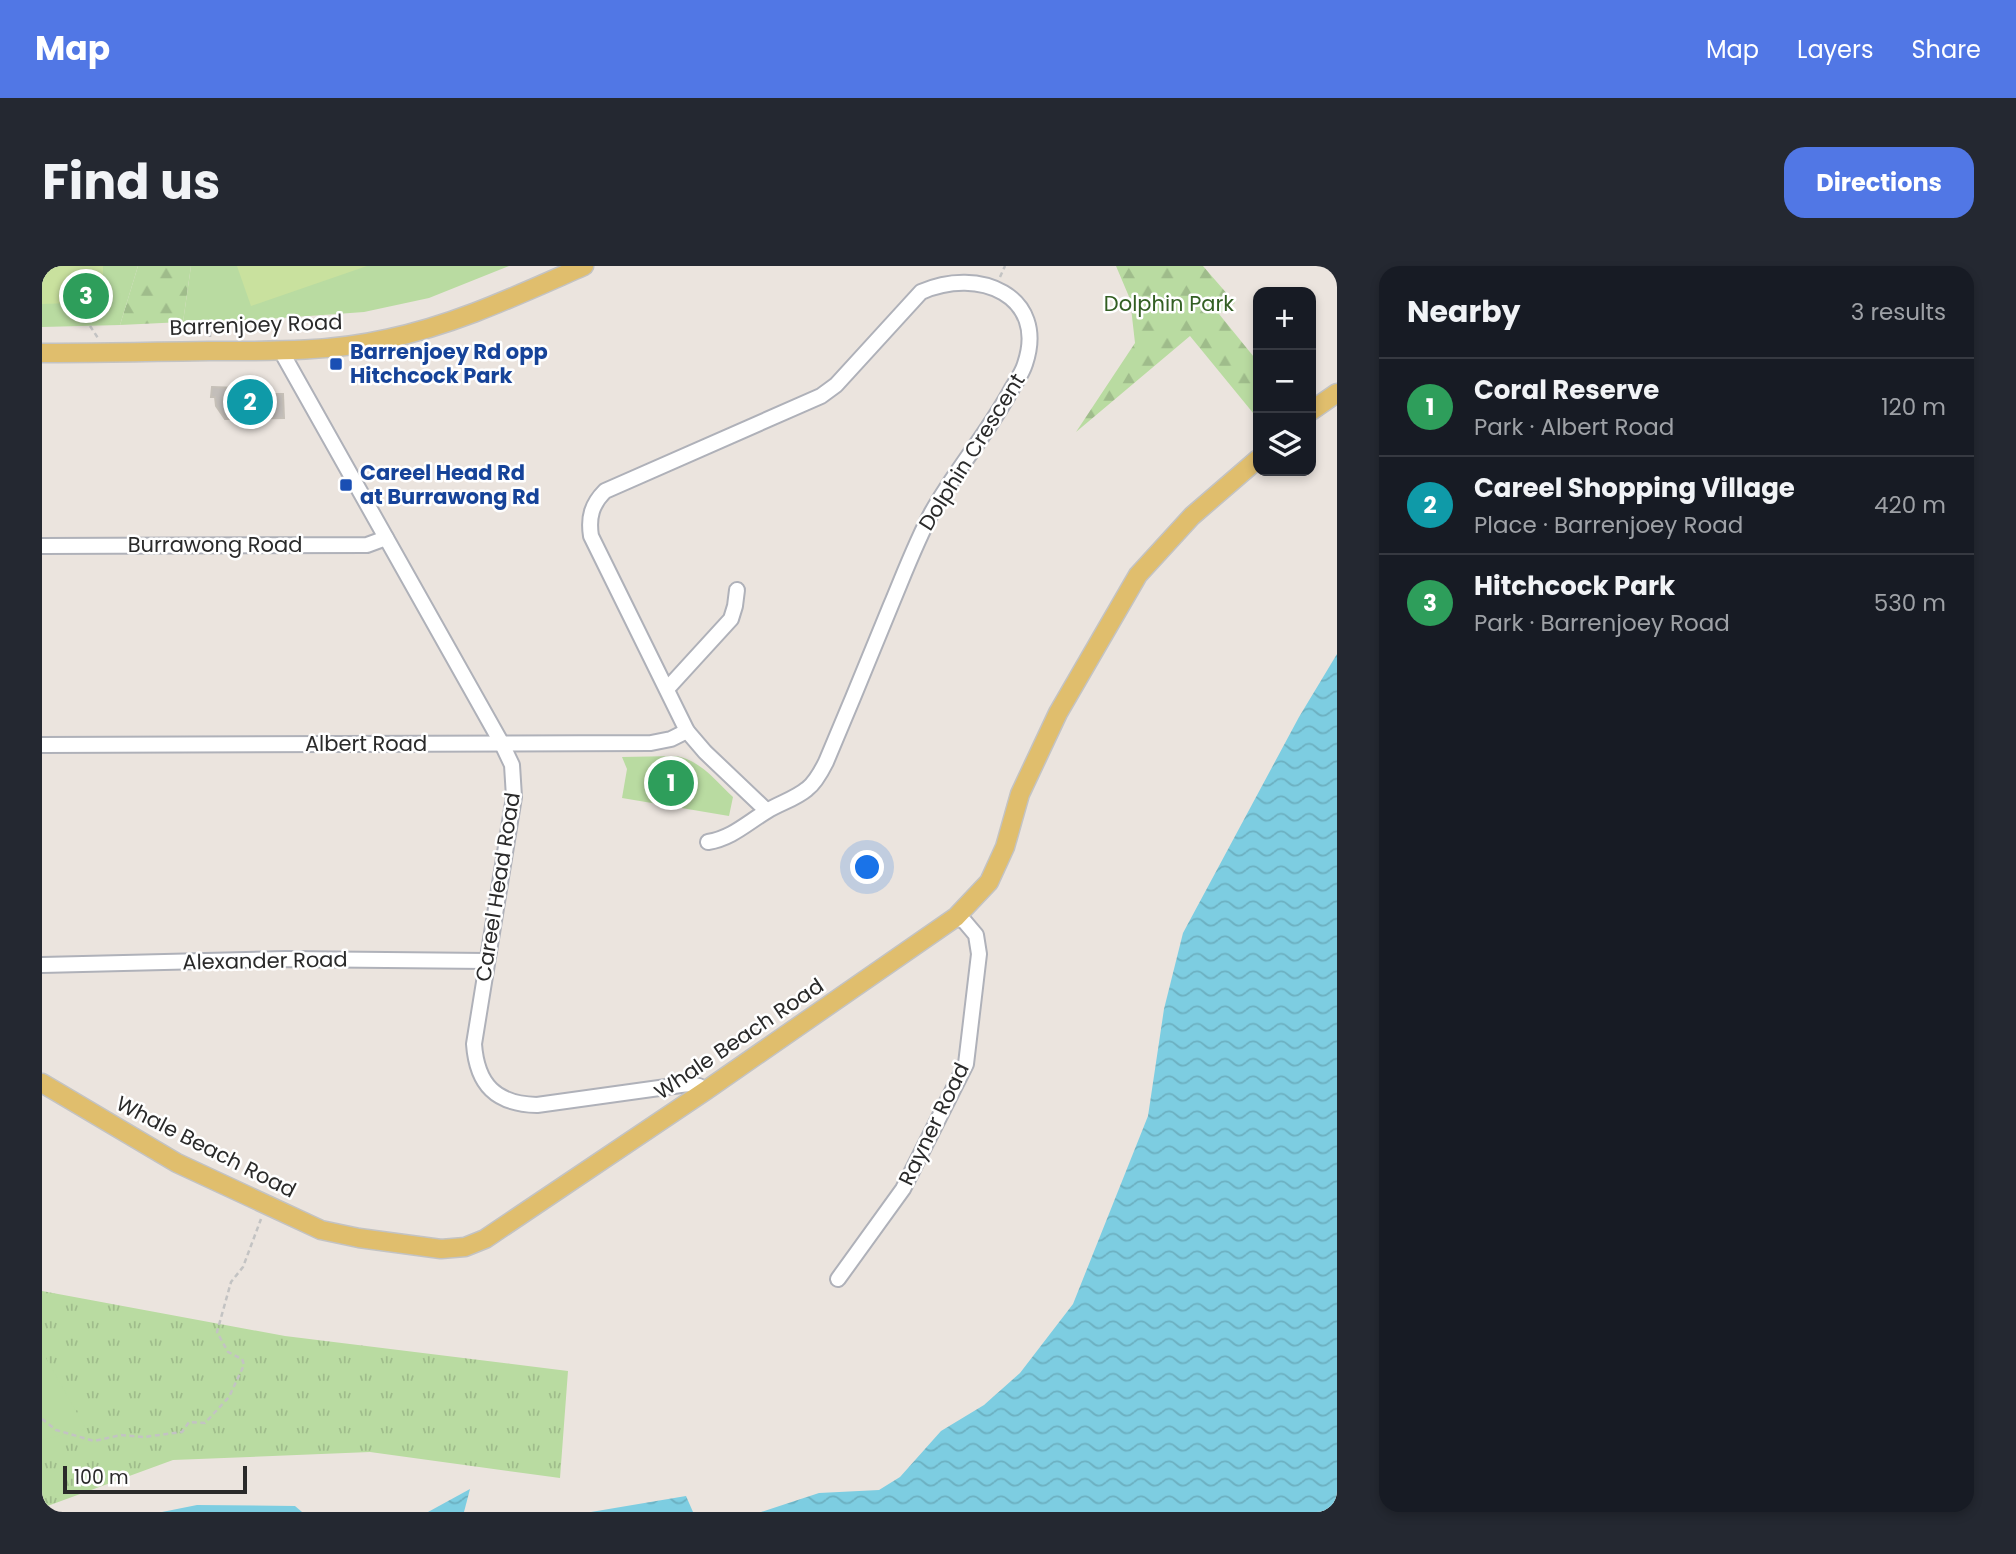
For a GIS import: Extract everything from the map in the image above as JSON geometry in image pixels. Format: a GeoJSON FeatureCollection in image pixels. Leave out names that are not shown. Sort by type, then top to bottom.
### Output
{"type":"FeatureCollection","features":[{"type":"Feature","properties":{"kind":"main road","name":"Barrenjoey Road"},"geometry":{"type":"LineString","coordinates":[[42,353],[281,351],[334,348],[386,340],[493,306],[584,266]]}},
{"type":"Feature","properties":{"kind":"main road"},"geometry":{"type":"LineString","coordinates":[[1316,408],[1337,393]]}},
{"type":"Feature","properties":{"kind":"main road","name":"Whale Beach Road"},"geometry":{"type":"LineString","coordinates":[[42,1083],[177,1163],[321,1230],[338,1235],[441,1250],[465,1247],[492,1235],[956,916],[989,882],[1005,847],[1020,794],[1058,713],[1138,575],[1192,516],[1253,463]]}},
{"type":"Feature","properties":{"kind":"street"},"geometry":{"type":"LineString","coordinates":[[767,811],[705,752],[687,731],[592,536],[590,516],[599,498],[606,491],[821,396],[836,385],[921,292],[936,281],[963,274],[997,283]]}},
{"type":"Feature","properties":{"kind":"street","name":"Dolphin Crescent"},"geometry":{"type":"LineString","coordinates":[[708,842],[742,830],[767,811],[808,789],[826,762],[924,526],[1025,366],[1031,342],[1026,315],[1011,292],[997,283]]}},
{"type":"Feature","properties":{"kind":"street","name":"Careel Head Road"},"geometry":{"type":"LineString","coordinates":[[281,351],[512,765],[514,797],[474,1044],[475,1060],[480,1074],[488,1086],[503,1099],[511,1103],[537,1105],[688,1084],[699,1086],[705,1091]]}},
{"type":"Feature","properties":{"kind":"street","name":"Burrawong Road"},"geometry":{"type":"LineString","coordinates":[[42,546],[367,545],[386,538]]}},
{"type":"Feature","properties":{"kind":"street"},"geometry":{"type":"LineString","coordinates":[[667,689],[731,619],[736,606],[737,590]]}},
{"type":"Feature","properties":{"kind":"street","name":"Albert Road"},"geometry":{"type":"LineString","coordinates":[[42,745],[651,743],[671,739],[687,731]]}},
{"type":"Feature","properties":{"kind":"street","name":"Rayner Road"},"geometry":{"type":"LineString","coordinates":[[838,1279],[903,1189],[966,1064],[979,954],[976,934],[956,916]]}},
{"type":"Feature","properties":{"kind":"street","name":"Alexander Road"},"geometry":{"type":"LineString","coordinates":[[42,965],[286,959],[487,961]]}},
{"type":"Feature","properties":{"kind":"path"},"geometry":{"type":"LineString","coordinates":[[997,283],[1005,266]]}},
{"type":"Feature","properties":{"kind":"path"},"geometry":{"type":"LineString","coordinates":[[42,1419],[56,1430],[94,1441],[121,1435],[144,1437],[182,1432],[189,1422],[205,1423],[229,1397],[244,1366],[242,1359],[228,1352],[217,1332],[231,1282],[243,1267],[266,1206]]}},
{"type":"Feature","properties":{"kind":"green space"},"geometry":{"type":"Polygon","coordinates":[[[42,266],[138,266],[120,325],[42,327],[42,266]]]}},
{"type":"Feature","properties":{"kind":"green space"},"geometry":{"type":"Polygon","coordinates":[[[42,266],[103,266],[103,302],[42,304],[42,266]]]}},
{"type":"Feature","properties":{"kind":"green space"},"geometry":{"type":"Polygon","coordinates":[[[138,266],[191,266],[183,322],[120,325],[138,266]]]}},
{"type":"Feature","properties":{"kind":"green space"},"geometry":{"type":"Polygon","coordinates":[[[191,266],[509,266],[429,298],[364,312],[211,323],[183,322],[191,266]]]}},
{"type":"Feature","properties":{"kind":"green space"},"geometry":{"type":"Polygon","coordinates":[[[237,266],[367,266],[251,306],[237,266]]]}},
{"type":"Feature","properties":{"kind":"green space","name":"Dolphin Park"},"geometry":{"type":"Polygon","coordinates":[[[1116,266],[1203,266],[1235,303],[1219,314],[1253,356],[1253,413],[1190,336],[1076,432],[1135,343],[1130,299],[1116,266]]]}},
{"type":"Feature","properties":{"kind":"green space"},"geometry":{"type":"Polygon","coordinates":[[[676,756],[700,767],[733,797],[729,816],[622,798],[627,769],[622,757],[676,756]]]}},
{"type":"Feature","properties":{"kind":"green space"},"geometry":{"type":"Polygon","coordinates":[[[42,1291],[285,1336],[568,1371],[560,1478],[370,1452],[173,1460],[42,1508],[42,1291]]]}},
{"type":"Feature","properties":{"kind":"green space"},"geometry":{"type":"Polygon","coordinates":[[[42,1351],[86,1429],[42,1440],[42,1351]]]}},
{"type":"Feature","properties":{"kind":"water"},"geometry":{"type":"Polygon","coordinates":[[[1337,654],[1337,1512],[761,1512],[819,1493],[879,1490],[900,1477],[941,1431],[984,1405],[1020,1373],[1073,1304],[1148,1116],[1164,1009],[1183,933],[1299,717],[1337,654]]]}},
{"type":"Feature","properties":{"kind":"water"},"geometry":{"type":"Polygon","coordinates":[[[470,1489],[464,1512],[428,1512],[470,1489]]]}},
{"type":"Feature","properties":{"kind":"water"},"geometry":{"type":"Polygon","coordinates":[[[686,1496],[693,1512],[591,1512],[686,1496]]]}},
{"type":"Feature","properties":{"kind":"water"},"geometry":{"type":"Polygon","coordinates":[[[197,1505],[295,1506],[302,1512],[162,1512],[197,1505]]]}},
{"type":"Feature","properties":{"kind":"building"},"geometry":{"type":"Polygon","coordinates":[[[212,387],[239,388],[240,394],[283,394],[284,418],[225,419],[216,406],[215,397],[211,397],[212,387]]]}},
{"type":"Feature","properties":{"kind":"place","name":"Hitchcock Park"},"geometry":{"type":"Point","coordinates":[86,296]}},
{"type":"Feature","properties":{"kind":"place","name":"Barrenjoey Rd opp Hitchcock Park"},"geometry":{"type":"Point","coordinates":[336,364]}},
{"type":"Feature","properties":{"kind":"place","name":"Careel Shopping Village"},"geometry":{"type":"Point","coordinates":[250,402]}},
{"type":"Feature","properties":{"kind":"place","name":"Careel Head Rd at Burrawong Rd"},"geometry":{"type":"Point","coordinates":[346,485]}},
{"type":"Feature","properties":{"kind":"place","name":"Coral Reserve"},"geometry":{"type":"Point","coordinates":[671,783]}}]}
